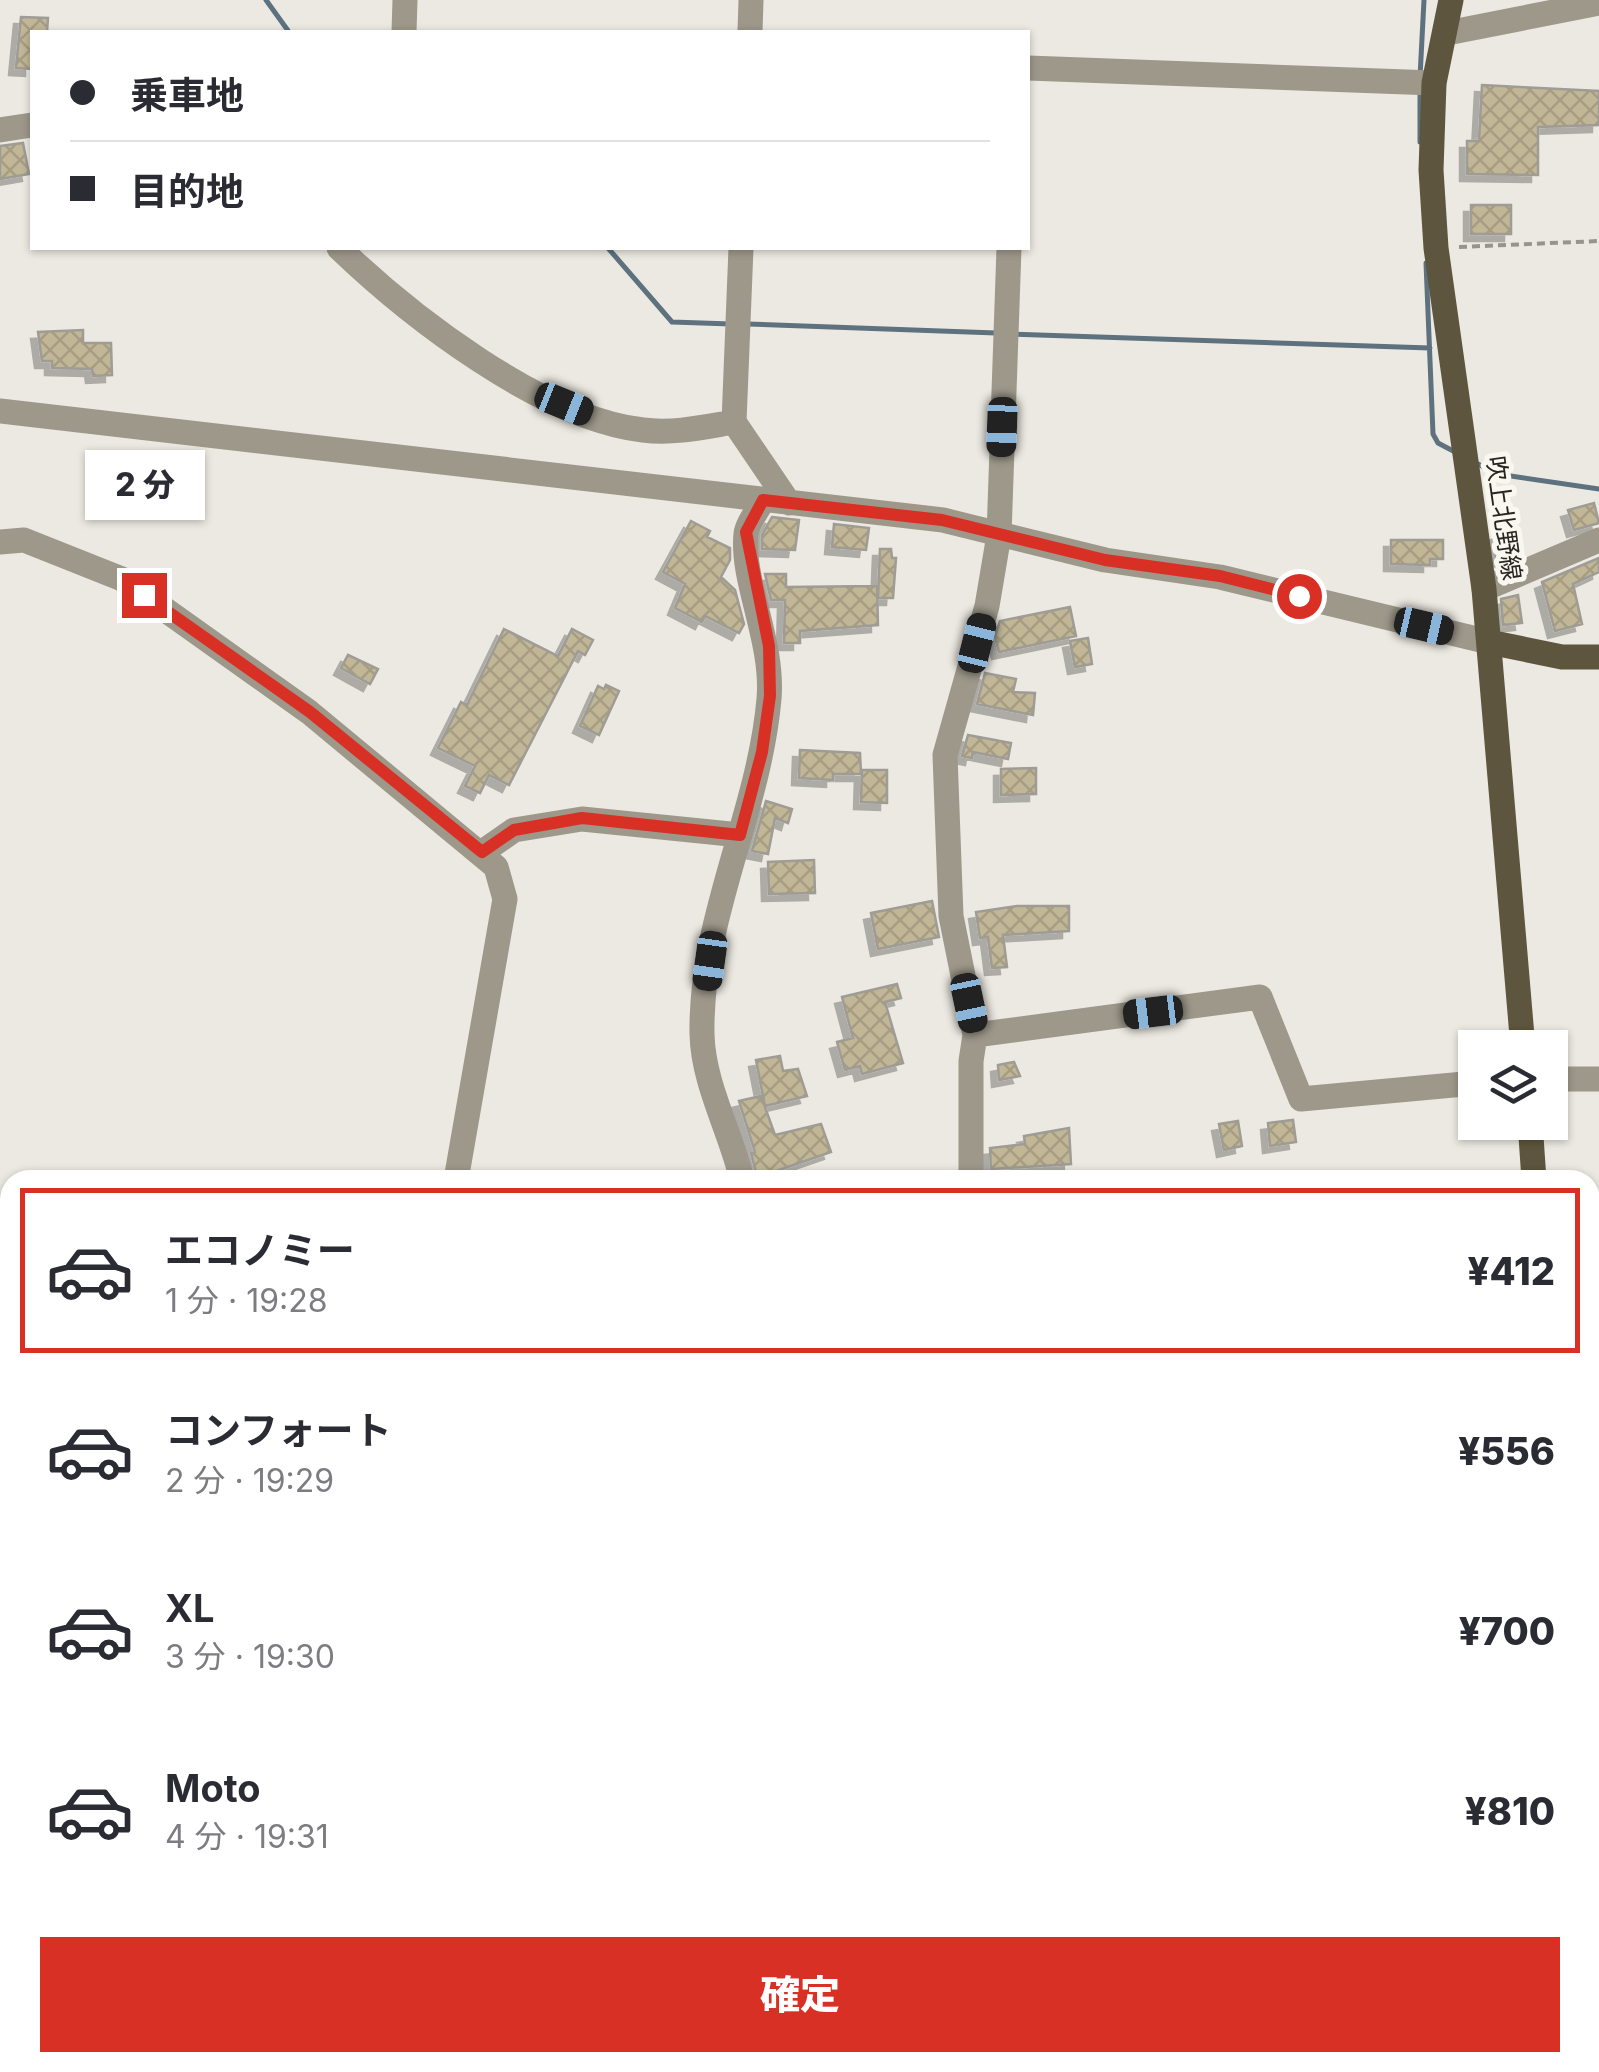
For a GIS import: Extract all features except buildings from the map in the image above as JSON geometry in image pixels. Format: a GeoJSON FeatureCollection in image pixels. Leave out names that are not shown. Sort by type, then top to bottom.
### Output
{"type":"FeatureCollection","features":[{"type":"Feature","properties":{"kind":"main road","name":"吹上北野線"},"geometry":{"type":"LineString","coordinates":[[1450,0],[1434,83],[1431,170],[1436,248],[1484,589],[1522,1030]]}},
{"type":"Feature","properties":{"kind":"main road"},"geometry":{"type":"LineString","coordinates":[[1489,642],[1562,657],[1599,657]]}},
{"type":"Feature","properties":{"kind":"main road"},"geometry":{"type":"LineString","coordinates":[[1531,1140],[1533,1170]]}},
{"type":"Feature","properties":{"kind":"street"},"geometry":{"type":"LineString","coordinates":[[404,30],[405,0]]}},
{"type":"Feature","properties":{"kind":"street"},"geometry":{"type":"LineString","coordinates":[[750,30],[751,0]]}},
{"type":"Feature","properties":{"kind":"street"},"geometry":{"type":"LineString","coordinates":[[1446,33],[1599,2]]}},
{"type":"Feature","properties":{"kind":"street"},"geometry":{"type":"LineString","coordinates":[[1030,68],[1434,83]]}},
{"type":"Feature","properties":{"kind":"street"},"geometry":{"type":"LineString","coordinates":[[0,130],[30,126]]}},
{"type":"Feature","properties":{"kind":"street"},"geometry":{"type":"LineString","coordinates":[[341,250],[428,328],[537,392],[620,426],[646,430],[681,430],[734,422]]}},
{"type":"Feature","properties":{"kind":"street"},"geometry":{"type":"LineString","coordinates":[[741,250],[734,422],[776,502]]}},
{"type":"Feature","properties":{"kind":"street"},"geometry":{"type":"LineString","coordinates":[[971,1170],[971,1061],[976,1035],[951,916],[945,756],[982,624],[999,535],[1009,250]]}},
{"type":"Feature","properties":{"kind":"street"},"geometry":{"type":"LineString","coordinates":[[0,411],[942,520],[1105,560],[1220,576],[1489,642]]}},
{"type":"Feature","properties":{"kind":"street"},"geometry":{"type":"LineString","coordinates":[[739,1170],[705,1060],[702,1034],[715,925],[762,752],[770,696],[769,646],[746,532],[776,502]]}},
{"type":"Feature","properties":{"kind":"street"},"geometry":{"type":"LineString","coordinates":[[0,542],[24,540],[122,578],[310,712],[482,852],[504,882],[505,899],[458,1170]]}},
{"type":"Feature","properties":{"kind":"street"},"geometry":{"type":"LineString","coordinates":[[1484,589],[1599,540]]}},
{"type":"Feature","properties":{"kind":"street"},"geometry":{"type":"LineString","coordinates":[[482,852],[514,830],[582,818],[740,835]]}},
{"type":"Feature","properties":{"kind":"street"},"geometry":{"type":"LineString","coordinates":[[976,1035],[1260,998],[1302,1099],[1458,1085]]}},
{"type":"Feature","properties":{"kind":"street"},"geometry":{"type":"LineString","coordinates":[[1568,1079],[1599,1080]]}},
{"type":"Feature","properties":{"kind":"path"},"geometry":{"type":"LineString","coordinates":[[1436,248],[1599,241]]}},
{"type":"Feature","properties":{"kind":"waterway"},"geometry":{"type":"LineString","coordinates":[[266,0],[288,30]]}},
{"type":"Feature","properties":{"kind":"waterway"},"geometry":{"type":"LineString","coordinates":[[1420,77],[1424,0]]}},
{"type":"Feature","properties":{"kind":"waterway"},"geometry":{"type":"LineString","coordinates":[[1420,93],[1420,142]]}},
{"type":"Feature","properties":{"kind":"waterway"},"geometry":{"type":"LineString","coordinates":[[610,250],[672,322],[731,324]]}},
{"type":"Feature","properties":{"kind":"waterway"},"geometry":{"type":"LineString","coordinates":[[1426,263],[1433,434],[1438,443],[1457,453]]}},
{"type":"Feature","properties":{"kind":"waterway"},"geometry":{"type":"LineString","coordinates":[[747,324],[996,333]]}},
{"type":"Feature","properties":{"kind":"waterway"},"geometry":{"type":"LineString","coordinates":[[1012,334],[1430,348]]}},
{"type":"Feature","properties":{"kind":"waterway"},"geometry":{"type":"LineString","coordinates":[[1476,463],[1497,474],[1599,489]]}},
{"type":"Feature","properties":{"kind":"route"},"geometry":{"type":"LineString","coordinates":[[144,595],[310,712],[482,852],[514,830],[582,818],[740,835],[762,752],[770,696],[769,646],[746,532],[763,500],[942,520],[1105,560],[1220,576],[1299,596]]}}]}
